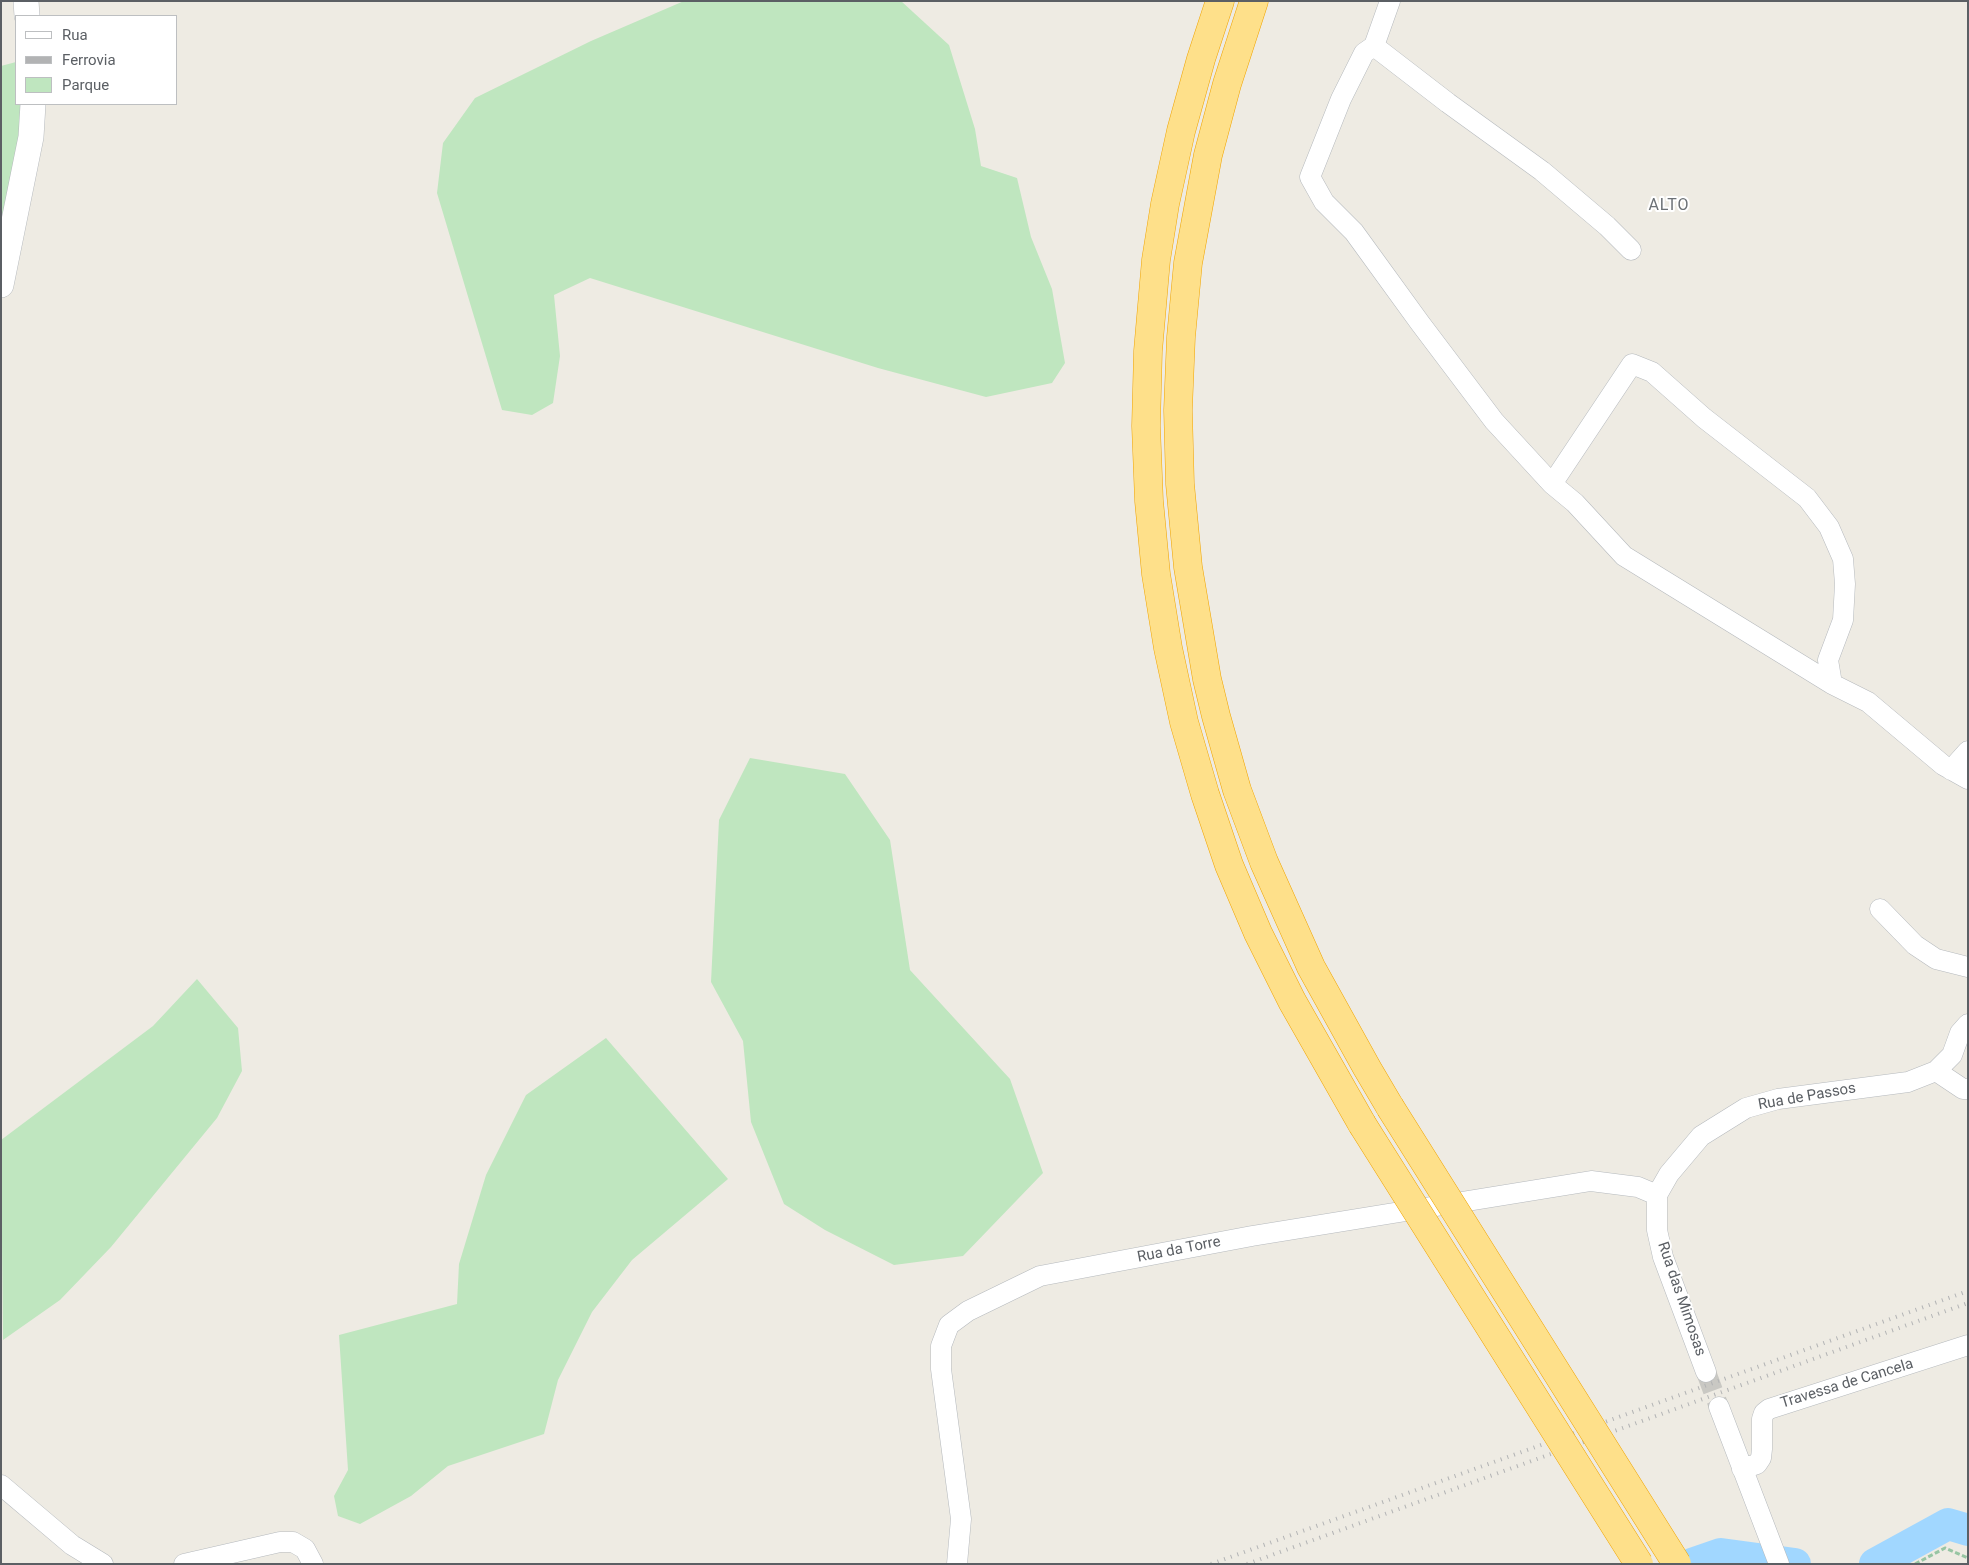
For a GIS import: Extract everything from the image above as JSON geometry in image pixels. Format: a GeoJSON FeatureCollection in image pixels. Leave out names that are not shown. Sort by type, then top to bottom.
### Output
{"type":"FeatureCollection","features":[{"type":"Feature","properties":{"kind":"highway"},"geometry":{"type":"LineString","coordinates":[[1220,1],[1200,59],[1181,131],[1165,204],[1156,260],[1148,352],[1146,426],[1149,501],[1156,574],[1168,648],[1184,722],[1205,794],[1229,865],[1258,933],[1292,1001],[1362,1124],[1638,1564]]}},
{"type":"Feature","properties":{"kind":"highway"},"geometry":{"type":"LineString","coordinates":[[1254,1],[1217,119],[1200,192],[1188,263],[1181,337],[1178,410],[1180,484],[1188,567],[1200,641],[1214,706],[1238,790],[1260,853],[1278,898],[1311,967],[1390,1107],[1677,1564]]}},
{"type":"Feature","properties":{"kind":"street"},"geometry":{"type":"LineString","coordinates":[[26,1],[28,15]]}},
{"type":"Feature","properties":{"kind":"street"},"geometry":{"type":"LineString","coordinates":[[1390,1],[1374,46],[1364,53],[1341,99],[1310,177],[1324,202],[1354,232],[1494,421],[1552,484],[1575,503],[1624,556],[1832,684],[1868,702],[1943,765],[1960,774],[1968,751]]}},
{"type":"Feature","properties":{"kind":"street"},"geometry":{"type":"LineString","coordinates":[[1374,46],[1448,103],[1542,171],[1607,226],[1631,250]]}},
{"type":"Feature","properties":{"kind":"street"},"geometry":{"type":"LineString","coordinates":[[1,285],[31,137],[33,105]]}},
{"type":"Feature","properties":{"kind":"street"},"geometry":{"type":"LineString","coordinates":[[1552,484],[1632,364],[1652,372],[1704,418],[1807,498],[1829,527],[1843,559],[1845,584],[1843,620],[1828,660],[1832,684]]}},
{"type":"Feature","properties":{"kind":"street"},"geometry":{"type":"LineString","coordinates":[[1880,909],[1915,945],[1936,959],[1968,967]]}},
{"type":"Feature","properties":{"kind":"street","name":"Rua de Passos"},"geometry":{"type":"LineString","coordinates":[[1657,1195],[1669,1174],[1700,1136],[1746,1108],[1778,1099],[1908,1082],[1936,1071],[1952,1056],[1960,1033],[1968,1024]]}},
{"type":"Feature","properties":{"kind":"street"},"geometry":{"type":"LineString","coordinates":[[1936,1071],[1963,1089],[1968,1089]]}},
{"type":"Feature","properties":{"kind":"street","name":"Rua da Torre"},"geometry":{"type":"LineString","coordinates":[[957,1564],[961,1519],[942,1369],[941,1346],[949,1325],[968,1311],[1040,1276],[1262,1235],[1591,1181],[1638,1187],[1657,1195]]}},
{"type":"Feature","properties":{"kind":"street","name":"Rua das Mimosas"},"geometry":{"type":"LineString","coordinates":[[1657,1195],[1657,1230],[1664,1257],[1706,1372]]}},
{"type":"Feature","properties":{"kind":"street","name":"Travessa de Cancela"},"geometry":{"type":"LineString","coordinates":[[1742,1469],[1757,1464],[1761,1458],[1762,1418],[1769,1409],[1968,1345]]}},
{"type":"Feature","properties":{"kind":"street"},"geometry":{"type":"LineString","coordinates":[[1720,1407],[1779,1564]]}},
{"type":"Feature","properties":{"kind":"street"},"geometry":{"type":"LineString","coordinates":[[1,1486],[72,1545],[103,1564]]}},
{"type":"Feature","properties":{"kind":"street"},"geometry":{"type":"LineString","coordinates":[[184,1564],[280,1542],[293,1542],[305,1549],[313,1564]]}},
{"type":"Feature","properties":{"kind":"path"},"geometry":{"type":"LineString","coordinates":[[1915,1564],[1945,1548],[1968,1558]]}},
{"type":"Feature","properties":{"kind":"green space"},"geometry":{"type":"Polygon","coordinates":[[[684,1],[901,1],[949,45],[975,129],[981,166],[1017,178],[1031,237],[1052,289],[1065,363],[1052,383],[986,397],[878,368],[590,278],[554,295],[560,356],[553,403],[532,415],[502,410],[437,193],[443,143],[475,98],[591,41],[684,1]]]}},
{"type":"Feature","properties":{"kind":"green space"},"geometry":{"type":"Polygon","coordinates":[[[15,62],[15,105],[33,105],[1,285],[1,66],[15,62]]]}},
{"type":"Feature","properties":{"kind":"green space"},"geometry":{"type":"Polygon","coordinates":[[[750,758],[845,774],[890,840],[910,970],[1010,1079],[1043,1173],[963,1256],[894,1265],[825,1230],[784,1204],[751,1122],[743,1041],[711,982],[719,820],[750,758]]]}},
{"type":"Feature","properties":{"kind":"green space"},"geometry":{"type":"Polygon","coordinates":[[[197,979],[238,1028],[242,1071],[217,1118],[111,1247],[60,1300],[3,1340],[1,1140],[153,1026],[197,979]]]}},
{"type":"Feature","properties":{"kind":"green space"},"geometry":{"type":"Polygon","coordinates":[[[606,1038],[728,1179],[632,1260],[592,1312],[558,1380],[544,1434],[448,1466],[411,1496],[360,1524],[338,1516],[334,1496],[348,1470],[339,1335],[457,1304],[459,1264],[486,1175],[526,1095],[606,1038]]]}},
{"type":"Feature","properties":{"kind":"waterway"},"geometry":{"type":"LineString","coordinates":[[1875,1564],[1948,1524],[1968,1530]]}},
{"type":"Feature","properties":{"kind":"waterway"},"geometry":{"type":"LineString","coordinates":[[1692,1564],[1721,1554],[1795,1564]]}},
{"type":"Feature","properties":{"kind":"tunnel"},"geometry":{"type":"LineString","coordinates":[[1706,1372],[1719,1407]]}},
{"type":"Feature","properties":{"kind":"railway"},"geometry":{"type":"LineString","coordinates":[[1211,1564],[1968,1291]]}},
{"type":"Feature","properties":{"kind":"railway"},"geometry":{"type":"LineString","coordinates":[[1247,1564],[1968,1303]]}},
{"type":"Feature","properties":{"kind":"district","name":"ALTO"},"geometry":{"type":"Point","coordinates":[1669,206]}}]}
